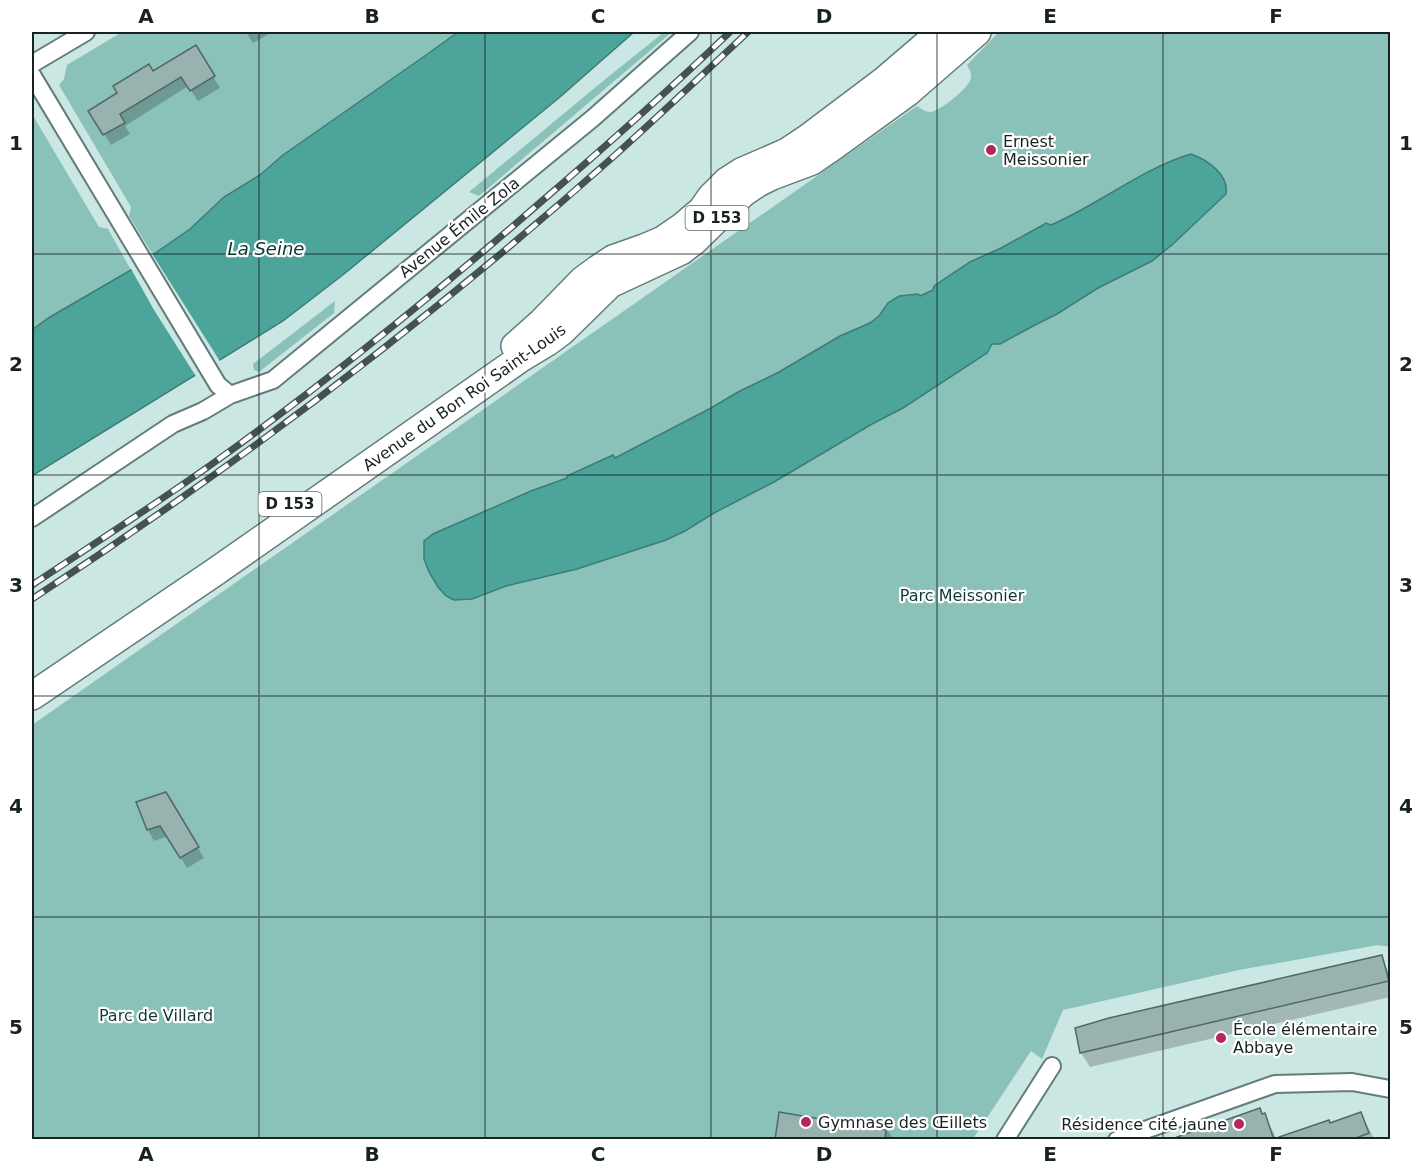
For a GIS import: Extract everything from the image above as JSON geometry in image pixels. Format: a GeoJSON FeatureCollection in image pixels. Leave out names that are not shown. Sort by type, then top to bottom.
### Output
{"type":"FeatureCollection","features":[{"type":"Feature","properties":{"kind":"main road","name":"Avenue du Bon Roi Saint-Louis"},"geometry":{"type":"LineString","coordinates":[[32,677],[444,399],[506,354],[542,322],[583,280],[613,259],[663,240],[682,227],[702,210],[711,196],[727,181],[741,172],[787,152],[808,138],[885,80],[941,32]]}},
{"type":"Feature","properties":{"kind":"main road","name":"Avenue du Bon Roi Saint-Louis"},"geometry":{"type":"LineString","coordinates":[[32,696],[546,343],[561,332],[610,284],[681,251],[709,228],[743,193],[758,183],[812,160],[828,150],[908,92],[976,32]]}},
{"type":"Feature","properties":{"kind":"street"},"geometry":{"type":"LineString","coordinates":[[32,64],[86,32]]}},
{"type":"Feature","properties":{"kind":"street","name":"Avenue Émile Zola"},"geometry":{"type":"LineString","coordinates":[[32,518],[173,424],[203,411],[224,390],[273,380],[593,118],[690,32]]}},
{"type":"Feature","properties":{"kind":"street"},"geometry":{"type":"LineString","coordinates":[[32,75],[224,390]]}},
{"type":"Feature","properties":{"kind":"street"},"geometry":{"type":"LineString","coordinates":[[1005,1140],[1052,1066]]}},
{"type":"Feature","properties":{"kind":"street"},"geometry":{"type":"LineString","coordinates":[[1117,1140],[1275,1084],[1353,1082],[1390,1089]]}},
{"type":"Feature","properties":{"kind":"green space"},"geometry":{"type":"Polygon","coordinates":[[[122,32],[458,32],[283,155],[260,175],[224,197],[190,229],[153,255],[129,216],[131,207],[59,85],[64,79],[67,65],[122,32]],[[110,98],[88,111],[103,135],[124,123],[110,98]]]}},
{"type":"Feature","properties":{"kind":"green space"},"geometry":{"type":"Polygon","coordinates":[[[664,32],[672,32],[479,196],[469,192],[608,77],[664,32]]]}},
{"type":"Feature","properties":{"kind":"green space","name":"Parc Meissonier"},"geometry":{"type":"Polygon","coordinates":[[[999,32],[1390,32],[1390,947],[1378,945],[1239,970],[1063,1010],[1042,1059],[1031,1051],[973,1139],[32,1139],[32,725],[917,106],[931,112],[947,103],[969,82],[971,74],[967,65],[999,32]]]}},
{"type":"Feature","properties":{"kind":"green space"},"geometry":{"type":"Polygon","coordinates":[[[32,114],[99,227],[108,229],[131,270],[32,330],[32,114]]]}},
{"type":"Feature","properties":{"kind":"green space"},"geometry":{"type":"Polygon","coordinates":[[[335,301],[334,313],[259,372],[254,370],[253,364],[335,301]]]}},
{"type":"Feature","properties":{"kind":"water","name":"La Seine"},"geometry":{"type":"Polygon","coordinates":[[[458,32],[634,32],[560,97],[344,274],[283,321],[32,476],[32,330],[131,270],[190,229],[224,197],[260,175],[283,155],[458,32]]]}},
{"type":"Feature","properties":{"kind":"water"},"geometry":{"type":"Polygon","coordinates":[[[1191,154],[1216,169],[1224,181],[1226,194],[1152,261],[1098,288],[1057,314],[1000,344],[992,344],[987,353],[903,408],[685,531],[666,540],[577,569],[506,586],[472,599],[454,600],[446,596],[429,572],[424,559],[424,541],[433,534],[531,491],[567,478],[613,455],[615,458],[779,372],[840,336],[870,323],[879,316],[888,303],[899,296],[918,294],[920,296],[933,290],[934,286],[970,262],[1046,223],[1051,225],[1069,217],[1155,168],[1191,154]]]}},
{"type":"Feature","properties":{"kind":"pier"},"geometry":{"type":"Polygon","coordinates":[[[151,252],[221,363],[197,378],[130,267],[151,252]]]}},
{"type":"Feature","properties":{"kind":"building"},"geometry":{"type":"Polygon","coordinates":[[[196,45],[215,76],[190,91],[181,77],[120,114],[125,123],[103,135],[88,111],[117,93],[113,86],[149,64],[153,71],[196,45]]]}},
{"type":"Feature","properties":{"kind":"building"},"geometry":{"type":"Polygon","coordinates":[[[166,792],[199,847],[180,858],[160,826],[147,830],[136,802],[166,792]]]}},
{"type":"Feature","properties":{"kind":"building"},"geometry":{"type":"Polygon","coordinates":[[[1382,955],[1389,981],[1080,1053],[1075,1028],[1109,1018],[1382,955]]]}},
{"type":"Feature","properties":{"kind":"building","name":"Résidence cité jaune"},"geometry":{"type":"Polygon","coordinates":[[[1260,1108],[1262,1114],[1265,1113],[1274,1140],[1177,1140],[1177,1137],[1260,1108]]]}},
{"type":"Feature","properties":{"kind":"building","name":"Gymnase des Œillets"},"geometry":{"type":"Polygon","coordinates":[[[779,1112],[886,1130],[885,1140],[775,1140],[779,1112]]]}},
{"type":"Feature","properties":{"kind":"building"},"geometry":{"type":"Polygon","coordinates":[[[1361,1112],[1369,1133],[1351,1140],[1279,1140],[1279,1137],[1361,1112]]]}},
{"type":"Feature","properties":{"kind":"railway"},"geometry":{"type":"LineString","coordinates":[[32,585],[212,464],[380,336],[566,180],[730,32]]}},
{"type":"Feature","properties":{"kind":"railway"},"geometry":{"type":"LineString","coordinates":[[32,599],[183,497],[331,389],[403,333],[474,276],[613,157],[748,32]]}},
{"type":"Feature","properties":{"kind":"place","name":"Ernest Meissonier"},"geometry":{"type":"Point","coordinates":[991,150]}},
{"type":"Feature","properties":{"kind":"place","name":"École élémentaire Abbaye"},"geometry":{"type":"Point","coordinates":[1221,1038]}},
{"type":"Feature","properties":{"kind":"place","name":"Gymnase des Œillets"},"geometry":{"type":"Point","coordinates":[806,1122]}},
{"type":"Feature","properties":{"kind":"place","name":"Résidence cité jaune"},"geometry":{"type":"Point","coordinates":[1239,1124]}},
{"type":"Feature","properties":{"kind":"park label","name":"Parc de Villard"},"geometry":{"type":"Point","coordinates":[156,1015]}}]}
